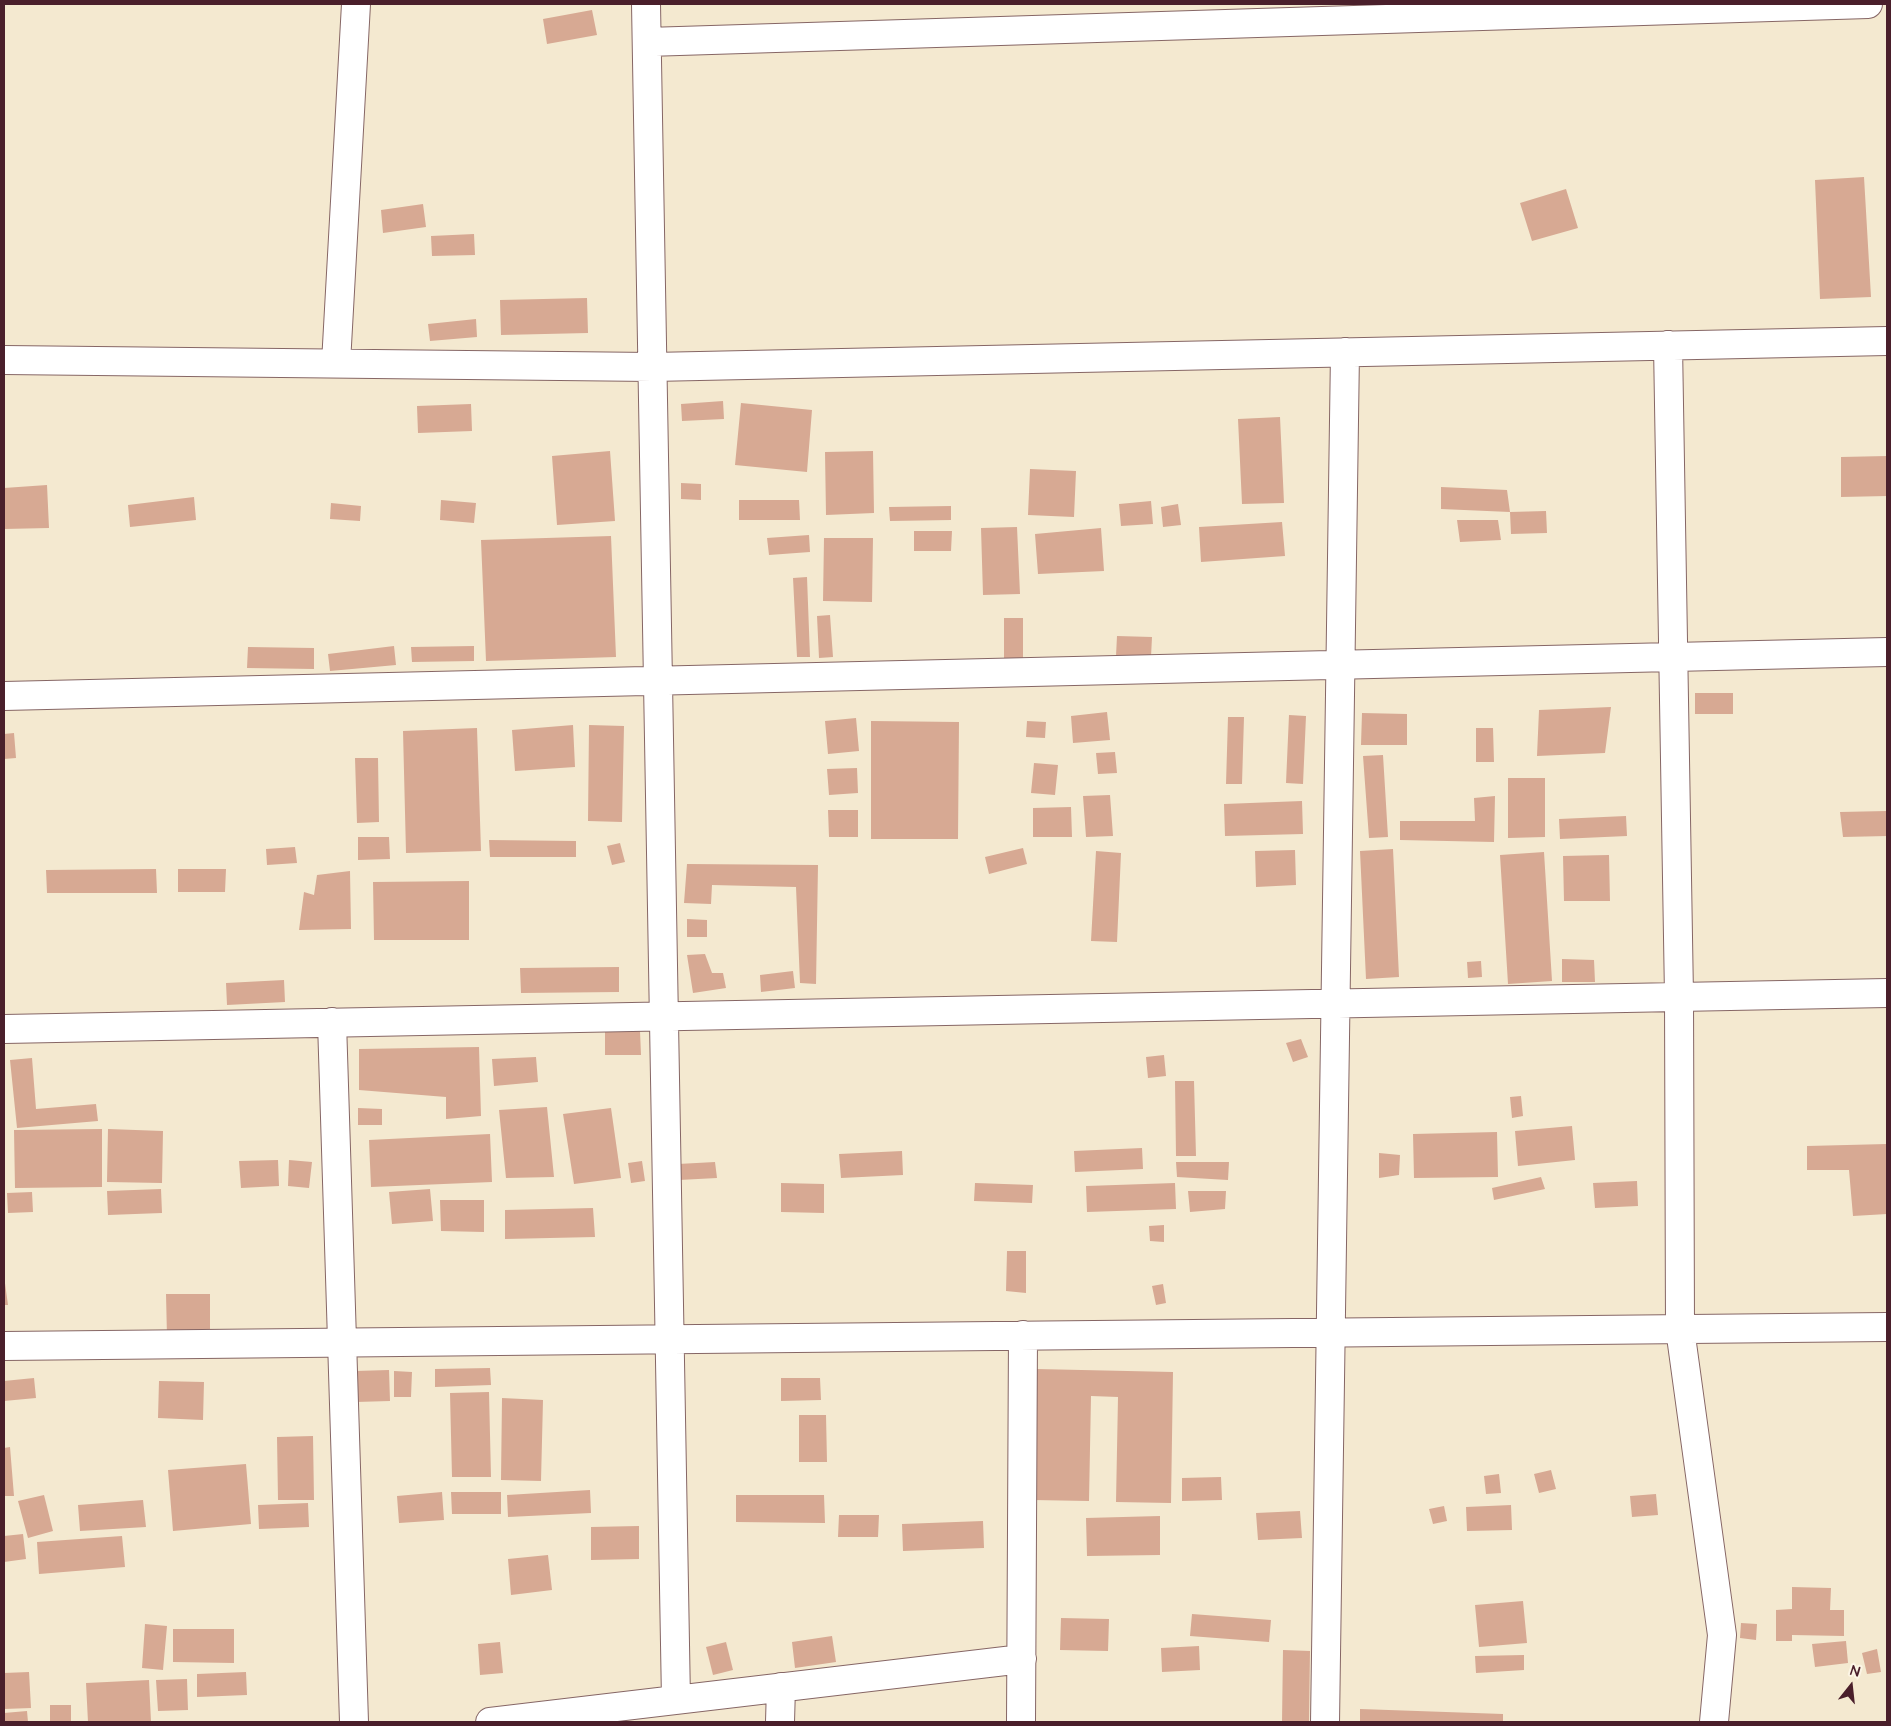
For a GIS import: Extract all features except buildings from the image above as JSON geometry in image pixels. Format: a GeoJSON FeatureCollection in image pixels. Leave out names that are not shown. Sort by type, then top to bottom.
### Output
{"type":"FeatureCollection","features":[{"type":"Feature","properties":{"kind":"street"},"geometry":{"type":"LineString","coordinates":[[336,363],[356,4]]}},
{"type":"Feature","properties":{"kind":"street"},"geometry":{"type":"LineString","coordinates":[[646,4],[676,1700]]}},
{"type":"Feature","properties":{"kind":"street"},"geometry":{"type":"LineString","coordinates":[[646,42],[1469,10],[1868,4]]}},
{"type":"Feature","properties":{"kind":"street"},"geometry":{"type":"LineString","coordinates":[[4,360],[652,367],[1887,341]]}},
{"type":"Feature","properties":{"kind":"street"},"geometry":{"type":"LineString","coordinates":[[1668,345],[1679,996],[1680,1329],[1722,1635],[1714,1722]]}},
{"type":"Feature","properties":{"kind":"street"},"geometry":{"type":"LineString","coordinates":[[1324,1722],[1345,352]]}},
{"type":"Feature","properties":{"kind":"street"},"geometry":{"type":"LineString","coordinates":[[4,696],[1887,652]]}},
{"type":"Feature","properties":{"kind":"street"},"geometry":{"type":"LineString","coordinates":[[4,1028],[1887,993]]}},
{"type":"Feature","properties":{"kind":"street"},"geometry":{"type":"LineString","coordinates":[[332,1022],[340,1342],[354,1722]]}},
{"type":"Feature","properties":{"kind":"street"},"geometry":{"type":"LineString","coordinates":[[4,1346],[1887,1327]]}},
{"type":"Feature","properties":{"kind":"street"},"geometry":{"type":"LineString","coordinates":[[1022,1722],[1024,1336]]}},
{"type":"Feature","properties":{"kind":"street"},"geometry":{"type":"LineString","coordinates":[[490,1722],[1022,1659]]}},
{"type":"Feature","properties":{"kind":"street"},"geometry":{"type":"LineString","coordinates":[[780,1722],[781,1687]]}}]}
